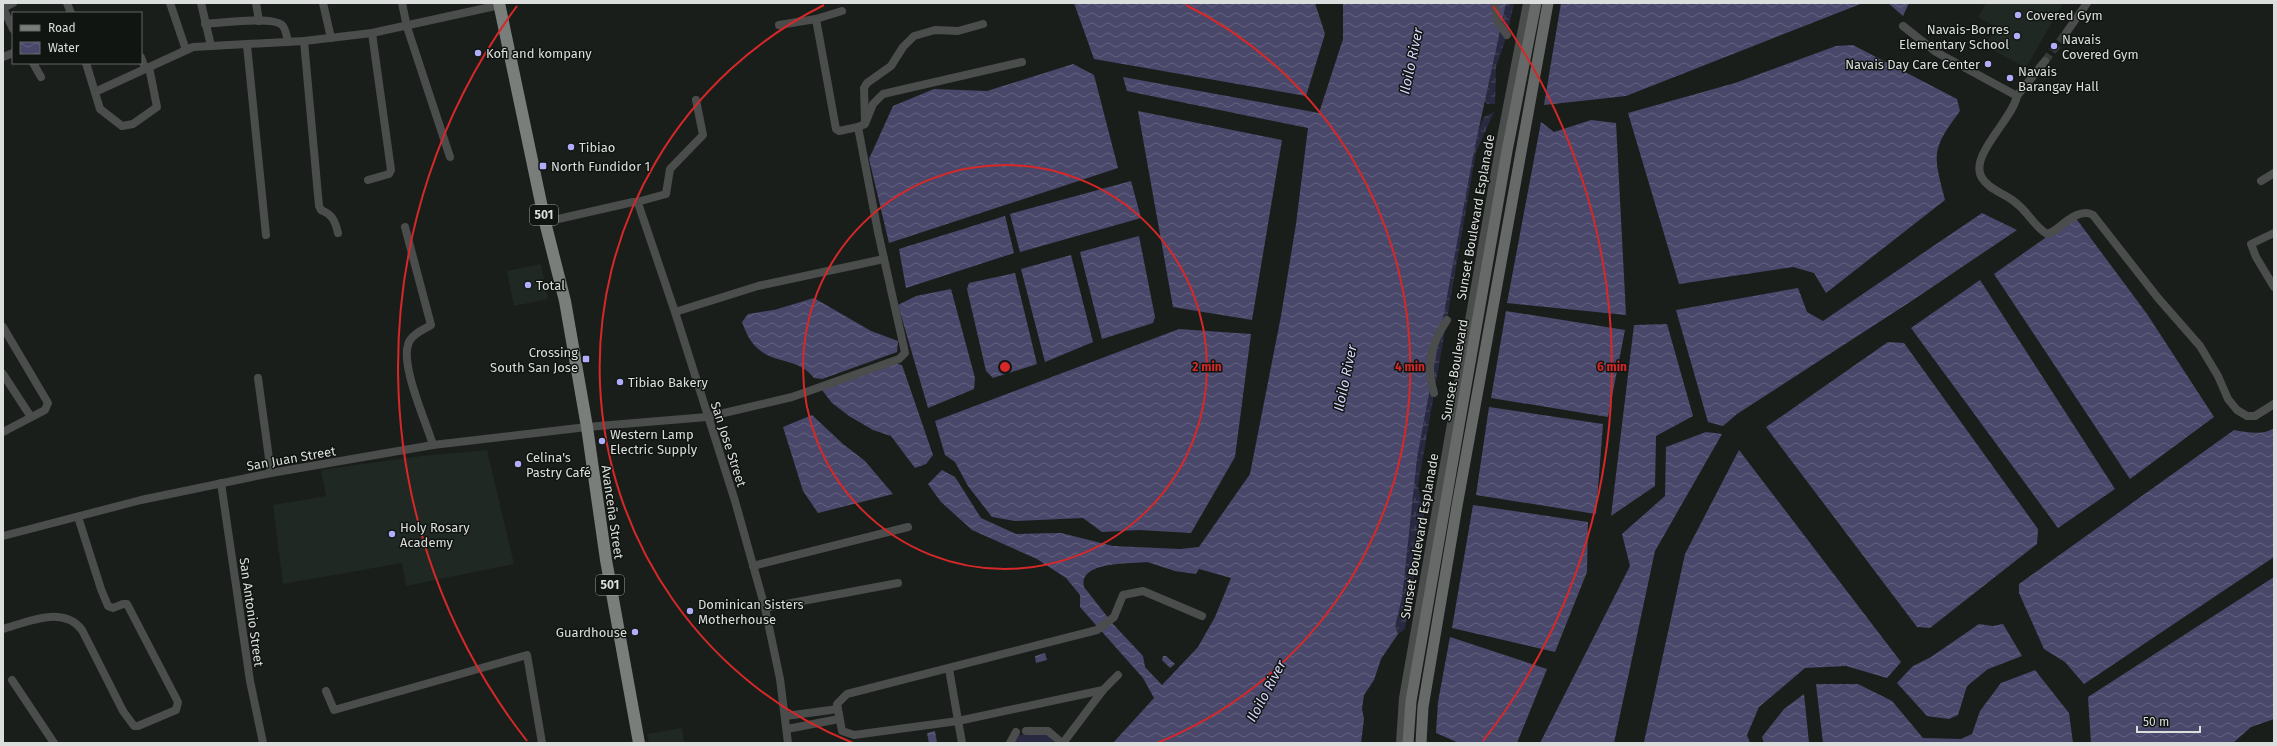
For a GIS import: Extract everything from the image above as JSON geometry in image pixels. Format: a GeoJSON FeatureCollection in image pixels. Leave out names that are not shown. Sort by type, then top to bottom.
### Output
{"type":"FeatureCollection","features":[{"type":"Feature","properties":{"kind":"main road","name":"Sunset Boulevard"},"geometry":{"type":"LineString","coordinates":[[1408,743],[1411,701],[1507,151],[1536,3]]}},
{"type":"Feature","properties":{"kind":"main road","name":"Sunset Boulevard"},"geometry":{"type":"LineString","coordinates":[[1421,743],[1423,707],[1482,362],[1548,3]]}},
{"type":"Feature","properties":{"kind":"main road","name":"Avanceña Street"},"geometry":{"type":"LineString","coordinates":[[500,4],[546,222],[565,301],[587,427],[606,560],[639,743]]}},
{"type":"Feature","properties":{"kind":"main road"},"geometry":{"type":"LineString","coordinates":[[1470,360],[1482,362]]}},
{"type":"Feature","properties":{"kind":"street"},"geometry":{"type":"LineString","coordinates":[[12,27],[3,8],[13,3]]}},
{"type":"Feature","properties":{"kind":"street"},"geometry":{"type":"LineString","coordinates":[[170,3],[186,50]]}},
{"type":"Feature","properties":{"kind":"street"},"geometry":{"type":"LineString","coordinates":[[201,3],[211,46]]}},
{"type":"Feature","properties":{"kind":"street"},"geometry":{"type":"LineString","coordinates":[[256,3],[259,21]]}},
{"type":"Feature","properties":{"kind":"street"},"geometry":{"type":"LineString","coordinates":[[323,3],[331,38]]}},
{"type":"Feature","properties":{"kind":"street"},"geometry":{"type":"LineString","coordinates":[[402,3],[406,27],[450,157]]}},
{"type":"Feature","properties":{"kind":"street"},"geometry":{"type":"LineString","coordinates":[[1495,3],[1497,21],[1508,35]]}},
{"type":"Feature","properties":{"kind":"street","name":"Sunset Boulevard Esplanade"},"geometry":{"type":"LineString","coordinates":[[1400,743],[1403,698],[1500,143],[1527,3]]}},
{"type":"Feature","properties":{"kind":"street"},"geometry":{"type":"LineString","coordinates":[[2066,33],[2087,3]]}},
{"type":"Feature","properties":{"kind":"street"},"geometry":{"type":"LineString","coordinates":[[95,92],[186,50],[211,46],[304,41],[372,33],[406,27],[500,4]]}},
{"type":"Feature","properties":{"kind":"street"},"geometry":{"type":"LineString","coordinates":[[779,25],[816,19],[842,11]]}},
{"type":"Feature","properties":{"kind":"street"},"geometry":{"type":"LineString","coordinates":[[816,19],[836,129],[839,131],[862,125],[873,104],[883,94],[1022,62]]}},
{"type":"Feature","properties":{"kind":"street"},"geometry":{"type":"LineString","coordinates":[[205,24],[259,21],[281,24],[288,42]]}},
{"type":"Feature","properties":{"kind":"street","name":"San Juan Street"},"geometry":{"type":"LineString","coordinates":[[3,536],[141,500],[271,473],[433,445],[587,427],[707,417],[792,397],[902,357],[905,353],[884,259],[862,125],[864,88],[867,83],[891,66],[903,47],[914,36],[935,30],[958,31],[984,24]]}},
{"type":"Feature","properties":{"kind":"street"},"geometry":{"type":"LineString","coordinates":[[1903,26],[1936,52],[2017,96]]}},
{"type":"Feature","properties":{"kind":"street"},"geometry":{"type":"LineString","coordinates":[[368,180],[389,174],[391,170],[372,33]]}},
{"type":"Feature","properties":{"kind":"street"},"geometry":{"type":"LineString","coordinates":[[304,41],[319,206],[321,210],[329,214],[335,222],[338,233]]}},
{"type":"Feature","properties":{"kind":"street"},"geometry":{"type":"LineString","coordinates":[[247,45],[266,234]]}},
{"type":"Feature","properties":{"kind":"street"},"geometry":{"type":"LineString","coordinates":[[86,64],[100,109],[104,115],[122,126],[133,124],[157,107],[147,68],[142,60]]}},
{"type":"Feature","properties":{"kind":"street"},"geometry":{"type":"LineString","coordinates":[[2045,61],[2017,96],[2012,109],[1981,157],[1979,172],[1982,178],[2017,204],[2037,227],[2047,234],[2079,214],[2088,212],[2093,215],[2158,298],[2200,346],[2218,376],[2228,399],[2237,410],[2247,416],[2255,416],[2274,404]]}},
{"type":"Feature","properties":{"kind":"street"},"geometry":{"type":"LineString","coordinates":[[34,64],[41,78]]}},
{"type":"Feature","properties":{"kind":"street"},"geometry":{"type":"LineString","coordinates":[[546,222],[588,211],[637,202],[666,194],[670,169],[703,135],[696,100]]}},
{"type":"Feature","properties":{"kind":"street"},"geometry":{"type":"LineString","coordinates":[[2261,181],[2274,173]]}},
{"type":"Feature","properties":{"kind":"street","name":"San Jose Street"},"geometry":{"type":"LineString","coordinates":[[637,202],[676,312],[707,417],[735,501],[765,608],[786,716],[788,743]]}},
{"type":"Feature","properties":{"kind":"street"},"geometry":{"type":"LineString","coordinates":[[405,227],[431,326],[411,338],[407,345],[407,360],[412,383],[433,445]]}},
{"type":"Feature","properties":{"kind":"street"},"geometry":{"type":"LineString","coordinates":[[2274,233],[2251,244],[2256,257],[2274,287]]}},
{"type":"Feature","properties":{"kind":"street"},"geometry":{"type":"LineString","coordinates":[[676,312],[758,286],[884,259]]}},
{"type":"Feature","properties":{"kind":"street"},"geometry":{"type":"LineString","coordinates":[[1434,393],[1429,371],[1429,360],[1435,340],[1447,320]]}},
{"type":"Feature","properties":{"kind":"street"},"geometry":{"type":"LineString","coordinates":[[3,327],[48,403],[45,410],[3,432]]}},
{"type":"Feature","properties":{"kind":"street"},"geometry":{"type":"LineString","coordinates":[[3,374],[31,417]]}},
{"type":"Feature","properties":{"kind":"street"},"geometry":{"type":"LineString","coordinates":[[258,378],[271,473]]}},
{"type":"Feature","properties":{"kind":"street","name":"San Antonio Street"},"geometry":{"type":"LineString","coordinates":[[221,484],[250,682],[263,743]]}},
{"type":"Feature","properties":{"kind":"street"},"geometry":{"type":"LineString","coordinates":[[3,629],[48,616],[68,619],[78,624],[82,630],[123,711],[134,726],[138,726],[176,710],[178,707],[178,702],[127,604],[113,608],[108,606],[101,589],[78,517]]}},
{"type":"Feature","properties":{"kind":"street"},"geometry":{"type":"LineString","coordinates":[[752,566],[908,527]]}},
{"type":"Feature","properties":{"kind":"street"},"geometry":{"type":"LineString","coordinates":[[765,608],[898,583]]}},
{"type":"Feature","properties":{"kind":"street"},"geometry":{"type":"LineString","coordinates":[[1103,690],[958,721],[854,735],[842,731],[837,704],[847,694],[1096,630],[1114,617],[1123,595],[1143,591],[1202,616]]}},
{"type":"Feature","properties":{"kind":"street"},"geometry":{"type":"LineString","coordinates":[[326,691],[334,710],[527,655],[542,743]]}},
{"type":"Feature","properties":{"kind":"street"},"geometry":{"type":"LineString","coordinates":[[949,669],[962,743]]}},
{"type":"Feature","properties":{"kind":"street"},"geometry":{"type":"LineString","coordinates":[[1026,731],[1048,731],[1063,743],[1103,690],[1118,676]]}},
{"type":"Feature","properties":{"kind":"street"},"geometry":{"type":"LineString","coordinates":[[12,680],[54,743]]}},
{"type":"Feature","properties":{"kind":"street"},"geometry":{"type":"LineString","coordinates":[[786,716],[838,709]]}},
{"type":"Feature","properties":{"kind":"street"},"geometry":{"type":"LineString","coordinates":[[787,729],[839,719]]}},
{"type":"Feature","properties":{"kind":"street"},"geometry":{"type":"LineString","coordinates":[[1010,743],[1016,732]]}},
{"type":"Feature","properties":{"kind":"shaded area","name":"Navais-Borres Elementary School"},"geometry":{"type":"Polygon","coordinates":[[[1986,3],[2063,3],[2026,68],[1985,46],[1996,27],[1978,17],[1986,3]]]}},
{"type":"Feature","properties":{"kind":"shaded area"},"geometry":{"type":"Polygon","coordinates":[[[541,264],[548,299],[514,306],[507,271],[541,264]]]}},
{"type":"Feature","properties":{"kind":"shaded area","name":"Holy Rosary Academy"},"geometry":{"type":"Polygon","coordinates":[[[487,450],[514,564],[406,586],[402,563],[283,584],[273,505],[326,496],[321,470],[421,456],[487,450]]]}},
{"type":"Feature","properties":{"kind":"shaded area"},"geometry":{"type":"Polygon","coordinates":[[[682,728],[684,743],[649,743],[647,734],[682,728]]]}},
{"type":"Feature","properties":{"kind":"green space"},"geometry":{"type":"Polygon","coordinates":[[[1495,3],[1514,3],[1507,35],[1496,67],[1495,104],[1487,104],[1482,97],[1495,3]]]}},
{"type":"Feature","properties":{"kind":"green space"},"geometry":{"type":"Polygon","coordinates":[[[1494,112],[1476,152],[1418,486],[1424,516],[1405,629],[1398,634],[1395,626],[1396,535],[1477,134],[1484,117],[1494,112]]]}},
{"type":"Feature","properties":{"kind":"green space"},"geometry":{"type":"Polygon","coordinates":[[[1043,733],[1048,735],[1054,743],[1012,743],[1018,735],[1038,735],[1043,733]]]}},
{"type":"Feature","properties":{"kind":"water"},"geometry":{"type":"Polygon","coordinates":[[[1074,3],[1315,3],[1325,34],[1306,96],[1094,59],[1074,3]]]}},
{"type":"Feature","properties":{"kind":"water","name":"Iloilo River"},"geometry":{"type":"Polygon","coordinates":[[[1343,3],[1506,3],[1474,151],[1417,458],[1402,598],[1395,626],[1398,634],[1381,659],[1374,680],[1364,695],[1362,709],[1364,719],[1361,743],[1113,743],[1154,698],[1143,678],[1080,607],[1080,595],[1066,578],[1037,559],[972,530],[941,502],[928,484],[942,470],[955,477],[981,518],[1016,534],[1061,533],[1113,546],[1180,549],[1199,547],[1250,474],[1281,316],[1296,224],[1308,128],[1127,91],[1123,77],[1319,113],[1343,39],[1343,3]],[[1147,562],[1118,564],[1097,568],[1089,572],[1084,579],[1084,587],[1113,624],[1143,656],[1145,667],[1162,685],[1198,647],[1215,617],[1231,578],[1199,569],[1196,574],[1175,571],[1147,562]]]}},
{"type":"Feature","properties":{"kind":"water"},"geometry":{"type":"Polygon","coordinates":[[[1561,3],[1863,3],[1626,96],[1544,105],[1561,3]]]}},
{"type":"Feature","properties":{"kind":"water"},"geometry":{"type":"Polygon","coordinates":[[[1888,3],[1909,3],[1903,16],[1888,3]]]}},
{"type":"Feature","properties":{"kind":"water"},"geometry":{"type":"Polygon","coordinates":[[[1853,45],[1957,99],[1960,111],[1939,144],[1937,153],[1938,172],[1945,200],[1826,293],[1814,273],[1793,267],[1679,284],[1628,113],[1735,83],[1836,46],[1853,45]]]}},
{"type":"Feature","properties":{"kind":"water"},"geometry":{"type":"Polygon","coordinates":[[[1073,64],[1094,75],[1118,168],[889,243],[869,159],[893,106],[934,89],[987,91],[1073,64]]]}},
{"type":"Feature","properties":{"kind":"water"},"geometry":{"type":"Polygon","coordinates":[[[1138,111],[1282,140],[1252,320],[1173,307],[1138,111]]]}},
{"type":"Feature","properties":{"kind":"water"},"geometry":{"type":"Polygon","coordinates":[[[1591,120],[1616,123],[1626,315],[1507,303],[1541,122],[1554,132],[1591,120]]]}},
{"type":"Feature","properties":{"kind":"water"},"geometry":{"type":"Polygon","coordinates":[[[1131,181],[1141,218],[1020,252],[1010,214],[1131,181]]]}},
{"type":"Feature","properties":{"kind":"water"},"geometry":{"type":"Polygon","coordinates":[[[1982,213],[2017,230],[1910,302],[1737,414],[1723,426],[1708,422],[1676,310],[1798,288],[1807,312],[1823,321],[1982,213]]]}},
{"type":"Feature","properties":{"kind":"water"},"geometry":{"type":"Polygon","coordinates":[[[1005,216],[1014,253],[906,288],[899,249],[1005,216]]]}},
{"type":"Feature","properties":{"kind":"water"},"geometry":{"type":"Polygon","coordinates":[[[2075,217],[2147,314],[2214,417],[2130,479],[1994,274],[2075,217]]]}},
{"type":"Feature","properties":{"kind":"water"},"geometry":{"type":"Polygon","coordinates":[[[1139,236],[1155,317],[1153,323],[1102,339],[1080,252],[1139,236]]]}},
{"type":"Feature","properties":{"kind":"water"},"geometry":{"type":"Polygon","coordinates":[[[1071,255],[1093,342],[1045,362],[1021,269],[1071,255]]]}},
{"type":"Feature","properties":{"kind":"water"},"geometry":{"type":"Polygon","coordinates":[[[1015,273],[1037,364],[993,378],[986,371],[967,289],[969,283],[1015,273]]]}},
{"type":"Feature","properties":{"kind":"water"},"geometry":{"type":"Polygon","coordinates":[[[1980,280],[2115,489],[2058,528],[1911,328],[1980,280]]]}},
{"type":"Feature","properties":{"kind":"water"},"geometry":{"type":"Polygon","coordinates":[[[951,289],[975,378],[974,389],[928,408],[898,305],[916,296],[951,289]]]}},
{"type":"Feature","properties":{"kind":"water"},"geometry":{"type":"Polygon","coordinates":[[[814,298],[871,331],[898,341],[897,352],[822,379],[814,378],[806,370],[796,365],[767,355],[757,348],[749,338],[742,322],[748,314],[774,310],[814,298]]]}},
{"type":"Feature","properties":{"kind":"water"},"geometry":{"type":"Polygon","coordinates":[[[1506,311],[1625,330],[1608,417],[1491,398],[1506,311]]]}},
{"type":"Feature","properties":{"kind":"water"},"geometry":{"type":"Polygon","coordinates":[[[1667,324],[1693,416],[1656,436],[1655,486],[1611,516],[1634,325],[1667,324]]]}},
{"type":"Feature","properties":{"kind":"water"},"geometry":{"type":"Polygon","coordinates":[[[1179,329],[1251,334],[1235,457],[1191,533],[1139,530],[1102,532],[1083,518],[1015,521],[992,517],[968,486],[955,462],[945,455],[935,421],[1179,329]]]}},
{"type":"Feature","properties":{"kind":"water"},"geometry":{"type":"Polygon","coordinates":[[[1888,342],[1904,343],[2038,529],[2037,544],[1930,628],[1917,627],[1766,427],[1888,342]]]}},
{"type":"Feature","properties":{"kind":"water"},"geometry":{"type":"Polygon","coordinates":[[[894,363],[902,365],[933,455],[926,464],[915,468],[891,436],[873,430],[849,416],[832,403],[822,390],[894,363]]]}},
{"type":"Feature","properties":{"kind":"water"},"geometry":{"type":"Polygon","coordinates":[[[1489,407],[1603,424],[1596,514],[1476,495],[1489,407]]]}},
{"type":"Feature","properties":{"kind":"water"},"geometry":{"type":"Polygon","coordinates":[[[812,415],[843,444],[865,461],[893,494],[818,513],[803,491],[783,427],[812,415]]]}},
{"type":"Feature","properties":{"kind":"water"},"geometry":{"type":"Polygon","coordinates":[[[2274,428],[2274,557],[2084,684],[2065,662],[2044,649],[2019,593],[2019,584],[2234,430],[2260,433],[2274,428]]]}},
{"type":"Feature","properties":{"kind":"water"},"geometry":{"type":"Polygon","coordinates":[[[1706,432],[1722,434],[1655,551],[1614,743],[1540,743],[1630,566],[1622,534],[1665,496],[1666,447],[1706,432]]]}},
{"type":"Feature","properties":{"kind":"water"},"geometry":{"type":"Polygon","coordinates":[[[1739,450],[1901,662],[1887,678],[1846,666],[1805,668],[1759,707],[1747,735],[1750,743],[1644,742],[1685,554],[1739,450]]]}},
{"type":"Feature","properties":{"kind":"water"},"geometry":{"type":"Polygon","coordinates":[[[1473,505],[1588,522],[1587,572],[1555,652],[1452,628],[1473,505]]]}},
{"type":"Feature","properties":{"kind":"water"},"geometry":{"type":"Polygon","coordinates":[[[2274,577],[2274,719],[2251,727],[2233,743],[2091,743],[2088,697],[2274,577]]]}},
{"type":"Feature","properties":{"kind":"water"},"geometry":{"type":"Polygon","coordinates":[[[1979,624],[1993,626],[2003,624],[2022,656],[1988,669],[1967,686],[1958,715],[1949,719],[1927,716],[1897,683],[1913,666],[1931,657],[1979,624]]]}},
{"type":"Feature","properties":{"kind":"water"},"geometry":{"type":"Polygon","coordinates":[[[1450,637],[1547,669],[1517,743],[1459,743],[1436,733],[1438,702],[1450,637]]]}},
{"type":"Feature","properties":{"kind":"water"},"geometry":{"type":"Polygon","coordinates":[[[1045,653],[1047,660],[1036,663],[1035,656],[1045,653]]]}},
{"type":"Feature","properties":{"kind":"water"},"geometry":{"type":"Polygon","coordinates":[[[1163,656],[1166,656],[1175,664],[1170,668],[1162,660],[1163,656]]]}},
{"type":"Feature","properties":{"kind":"water"},"geometry":{"type":"Polygon","coordinates":[[[2035,670],[2069,713],[2073,743],[1823,743],[1816,684],[1858,684],[1892,701],[1923,738],[1961,739],[1972,734],[1980,711],[2001,683],[2035,670]]]}},
{"type":"Feature","properties":{"kind":"water"},"geometry":{"type":"Polygon","coordinates":[[[1804,694],[1809,743],[1764,743],[1762,737],[1784,709],[1804,694]]]}},
{"type":"Feature","properties":{"kind":"water"},"geometry":{"type":"Polygon","coordinates":[[[935,731],[937,743],[929,743],[927,733],[935,731]]]}},
{"type":"Feature","properties":{"kind":"tunnel"},"geometry":{"type":"LineString","coordinates":[[2045,61],[2066,33]]}},
{"type":"Feature","properties":{"kind":"place","name":"Covered Gym"},"geometry":{"type":"Point","coordinates":[2018,15]}},
{"type":"Feature","properties":{"kind":"place","name":"Navais-Borres Elementary School"},"geometry":{"type":"Point","coordinates":[2017,36]}},
{"type":"Feature","properties":{"kind":"place","name":"Navais Covered Gym"},"geometry":{"type":"Point","coordinates":[2054,46]}},
{"type":"Feature","properties":{"kind":"place","name":"Kofi and kompany"},"geometry":{"type":"Point","coordinates":[478,53]}},
{"type":"Feature","properties":{"kind":"place","name":"Navais Day Care Center"},"geometry":{"type":"Point","coordinates":[1988,64]}},
{"type":"Feature","properties":{"kind":"place","name":"Navais Barangay Hall"},"geometry":{"type":"Point","coordinates":[2010,78]}},
{"type":"Feature","properties":{"kind":"place","name":"Tibiao"},"geometry":{"type":"Point","coordinates":[571,147]}},
{"type":"Feature","properties":{"kind":"place","name":"North Fundidor 1"},"geometry":{"type":"Point","coordinates":[543,166]}},
{"type":"Feature","properties":{"kind":"place","name":"Total"},"geometry":{"type":"Point","coordinates":[528,285]}},
{"type":"Feature","properties":{"kind":"place","name":"Crossing South San Jose"},"geometry":{"type":"Point","coordinates":[586,359]}},
{"type":"Feature","properties":{"kind":"place","name":"Tibiao Bakery"},"geometry":{"type":"Point","coordinates":[620,382]}},
{"type":"Feature","properties":{"kind":"place","name":"Western Lamp Electric Supply"},"geometry":{"type":"Point","coordinates":[602,441]}},
{"type":"Feature","properties":{"kind":"place","name":"Celina's Pastry Café"},"geometry":{"type":"Point","coordinates":[518,464]}},
{"type":"Feature","properties":{"kind":"place","name":"Holy Rosary Academy"},"geometry":{"type":"Point","coordinates":[392,534]}},
{"type":"Feature","properties":{"kind":"place","name":"Dominican Sisters Motherhouse"},"geometry":{"type":"Point","coordinates":[690,611]}},
{"type":"Feature","properties":{"kind":"place","name":"Guardhouse"},"geometry":{"type":"Point","coordinates":[635,632]}}]}
